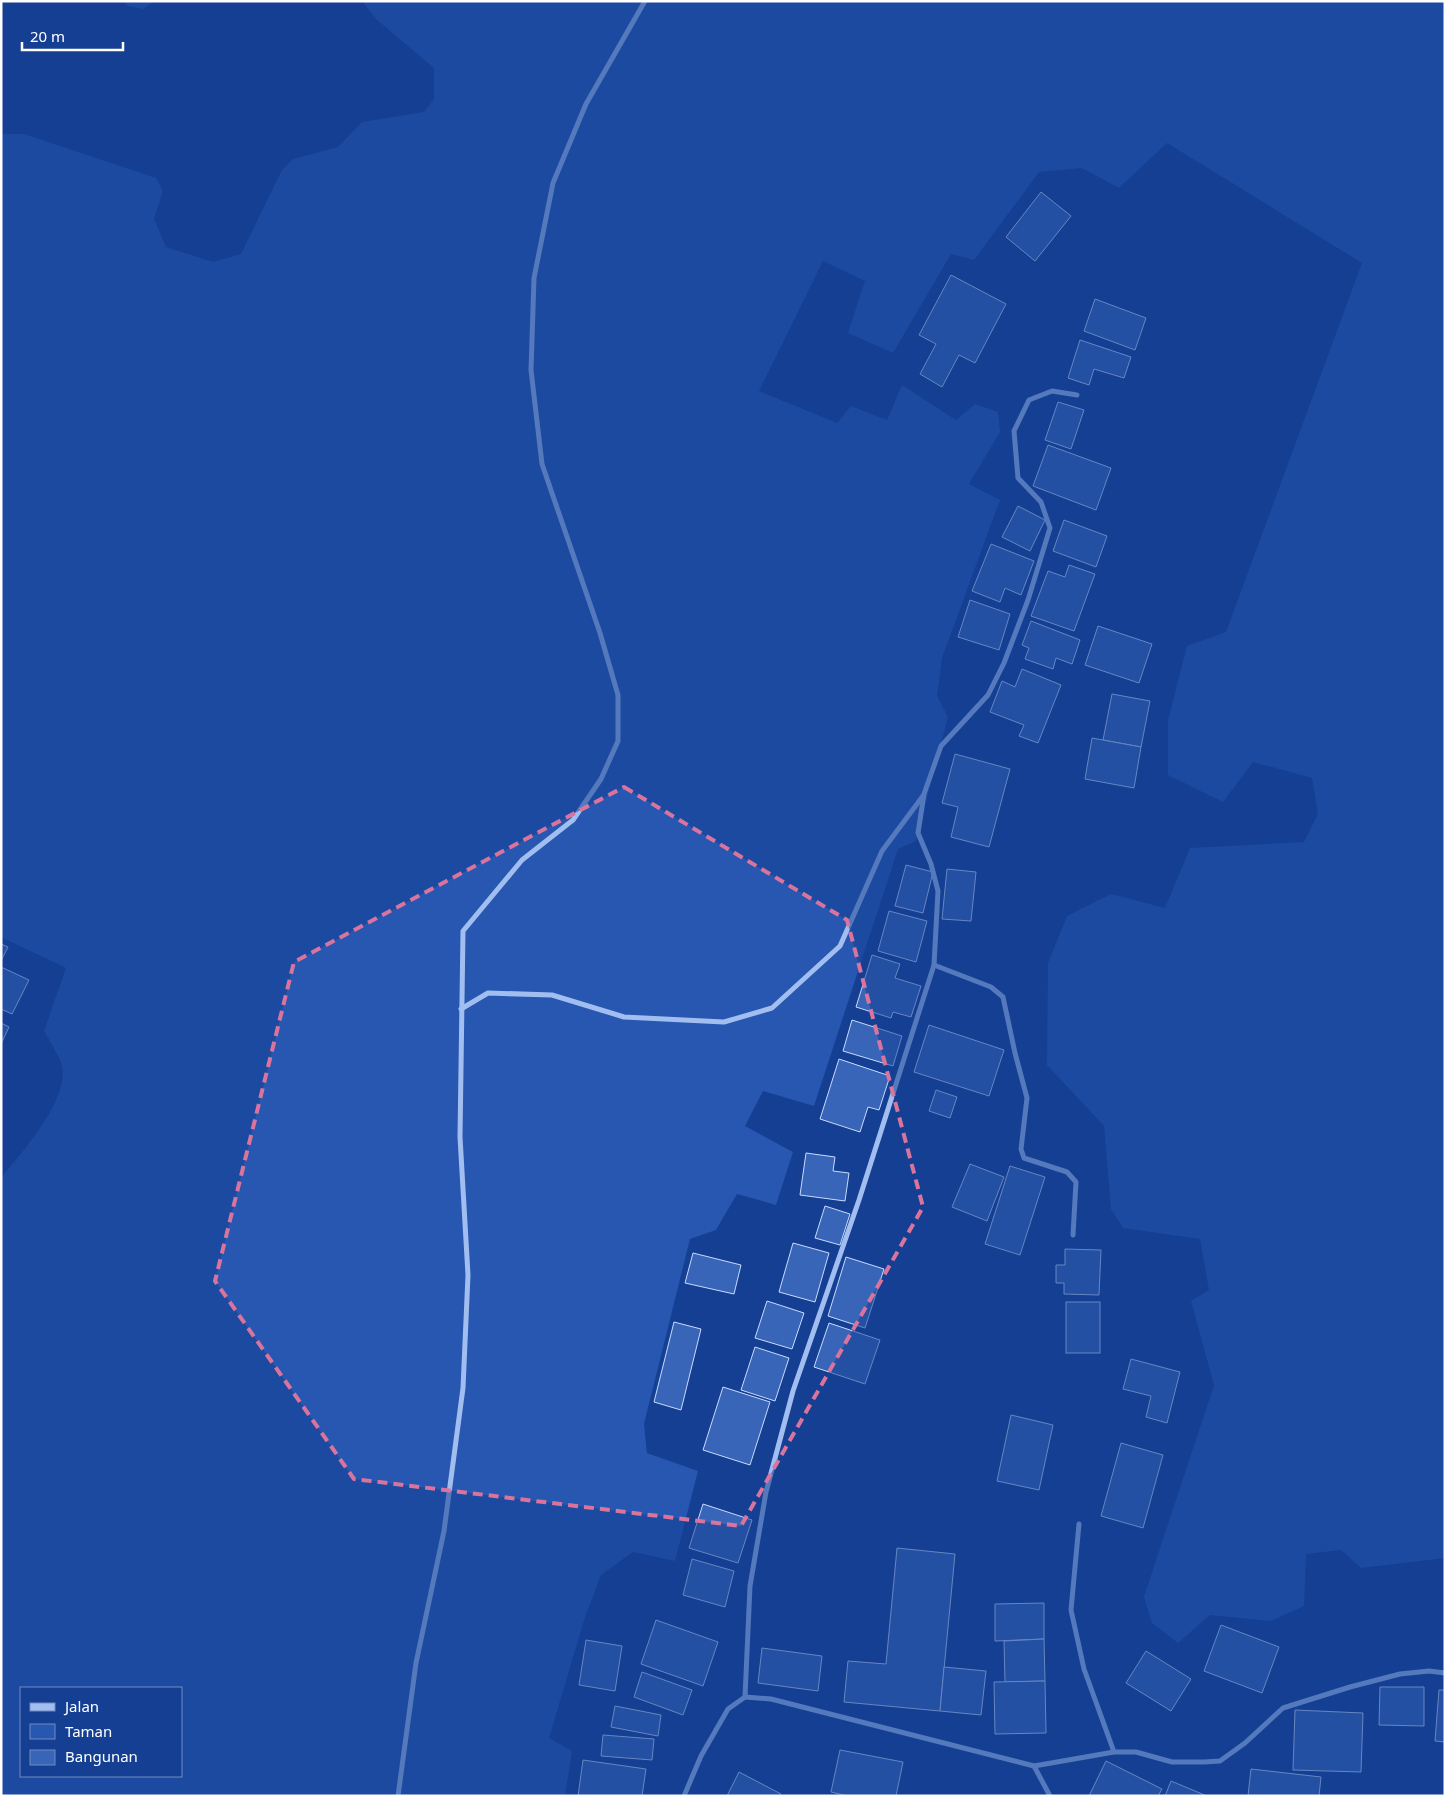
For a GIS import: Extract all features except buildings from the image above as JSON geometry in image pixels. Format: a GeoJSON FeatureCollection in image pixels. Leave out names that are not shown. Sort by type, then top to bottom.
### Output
{"type":"FeatureCollection","features":[{"type":"Feature","properties":{"kind":"street"},"geometry":{"type":"LineString","coordinates":[[398,1796],[416,1663],[444,1531],[463,1388],[468,1275],[460,1137],[463,931],[522,860],[574,820],[601,779],[618,741],[618,695],[600,632],[542,464],[531,370],[534,278],[553,183],[586,104],[645,1]]}},
{"type":"Feature","properties":{"kind":"street"},"geometry":{"type":"LineString","coordinates":[[745,1697],[750,1586],[766,1492],[793,1391],[859,1200],[934,965],[938,891],[931,864],[918,833],[924,794],[941,746],[988,695],[1004,663],[1028,600],[1050,528],[1042,502],[1018,478],[1014,431],[1029,400],[1052,391],[1077,395]]}},
{"type":"Feature","properties":{"kind":"street"},"geometry":{"type":"LineString","coordinates":[[461,1009],[488,993],[552,995],[624,1017],[724,1022],[772,1008],[840,946],[882,851],[924,794]]}},
{"type":"Feature","properties":{"kind":"street"},"geometry":{"type":"LineString","coordinates":[[934,965],[991,986],[1003,997],[1027,1098],[1021,1149],[1024,1158],[1067,1172],[1076,1182],[1073,1235]]}},
{"type":"Feature","properties":{"kind":"street"},"geometry":{"type":"LineString","coordinates":[[1079,1524],[1071,1610],[1084,1670],[1114,1752]]}},
{"type":"Feature","properties":{"kind":"street"},"geometry":{"type":"LineString","coordinates":[[684,1796],[701,1756],[728,1709],[745,1697],[771,1699],[1034,1766],[1114,1752],[1136,1752],[1172,1762],[1220,1761],[1245,1743],[1283,1708],[1400,1674],[1429,1671],[1445,1673]]}},
{"type":"Feature","properties":{"kind":"street"},"geometry":{"type":"LineString","coordinates":[[1034,1766],[1050,1796]]}},
{"type":"Feature","properties":{"kind":"highlighted area"},"geometry":{"type":"Polygon","coordinates":[[[624,787],[847,920],[923,1207],[741,1526],[354,1479],[215,1281],[294,962],[624,787]]]}},
{"type":"Feature","properties":{"kind":"green space"},"geometry":{"type":"Polygon","coordinates":[[[123,1],[155,1],[143,9],[128,6],[123,1]]]}},
{"type":"Feature","properties":{"kind":"green space"},"geometry":{"type":"Polygon","coordinates":[[[362,1],[1445,1],[1445,1558],[1361,1568],[1341,1550],[1306,1554],[1304,1606],[1271,1621],[1210,1615],[1178,1643],[1152,1623],[1144,1597],[1214,1385],[1191,1301],[1209,1290],[1200,1239],[1123,1228],[1111,1209],[1104,1126],[1047,1065],[1048,963],[1067,916],[1111,894],[1165,908],[1190,848],[1304,842],[1318,814],[1312,778],[1253,762],[1223,802],[1168,775],[1168,720],[1187,646],[1226,632],[1362,263],[1167,143],[1119,188],[1082,168],[1039,172],[974,260],[951,254],[893,353],[848,333],[865,281],[823,261],[759,391],[837,423],[851,406],[887,420],[902,385],[956,420],[975,404],[998,412],[1000,432],[969,484],[1000,500],[942,658],[937,696],[948,717],[916,841],[898,849],[814,1106],[763,1091],[745,1126],[793,1152],[776,1205],[737,1194],[716,1230],[690,1239],[644,1424],[647,1453],[698,1471],[675,1561],[633,1552],[601,1575],[585,1617],[549,1738],[572,1751],[565,1796],[1,1796],[1,1178],[42,1125],[58,1094],[62,1079],[62,1065],[44,1031],[66,968],[1,937],[1,134],[24,134],[156,178],[163,191],[154,219],[166,247],[213,262],[241,254],[282,170],[293,159],[338,147],[362,122],[424,112],[434,99],[434,68],[376,19],[362,1]]]}}]}
